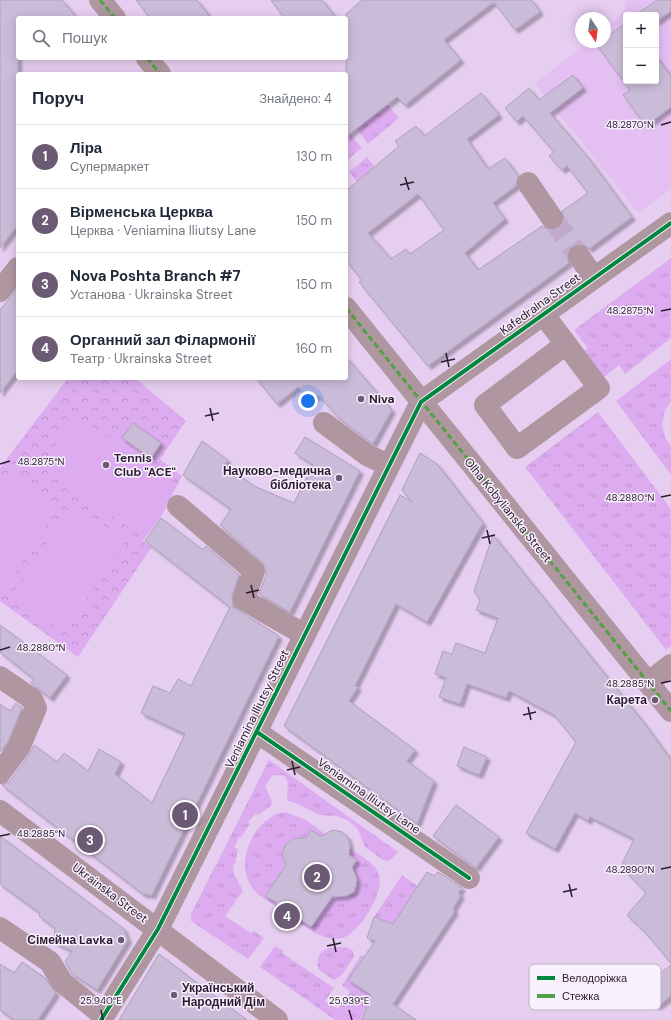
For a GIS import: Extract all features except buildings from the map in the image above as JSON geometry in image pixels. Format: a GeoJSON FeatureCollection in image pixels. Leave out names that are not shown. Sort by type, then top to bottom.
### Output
{"type":"FeatureCollection","features":[{"type":"Feature","properties":{"kind":"street"},"geometry":{"type":"LineString","coordinates":[[100,0],[113,16]]}},
{"type":"Feature","properties":{"kind":"street"},"geometry":{"type":"LineString","coordinates":[[149,60],[158,72]]}},
{"type":"Feature","properties":{"kind":"street"},"geometry":{"type":"LineString","coordinates":[[528,183],[552,218]]}},
{"type":"Feature","properties":{"kind":"street","name":"Kafedralna Street"},"geometry":{"type":"LineString","coordinates":[[421,402],[671,223]]}},
{"type":"Feature","properties":{"kind":"street"},"geometry":{"type":"LineString","coordinates":[[579,256],[594,278]]}},
{"type":"Feature","properties":{"kind":"street"},"geometry":{"type":"LineString","coordinates":[[0,291],[16,271]]}},
{"type":"Feature","properties":{"kind":"street","name":"Olha Kobylianska Street"},"geometry":{"type":"LineString","coordinates":[[348,311],[671,711]]}},
{"type":"Feature","properties":{"kind":"street"},"geometry":{"type":"LineString","coordinates":[[543,314],[566,344],[599,388],[517,448],[485,404],[566,344]]}},
{"type":"Feature","properties":{"kind":"street","name":"Veniamina Iliutsy Street"},"geometry":{"type":"LineString","coordinates":[[103,1018],[158,929],[258,732],[388,466],[421,402]]}},
{"type":"Feature","properties":{"kind":"street"},"geometry":{"type":"LineString","coordinates":[[324,423],[368,455],[388,466]]}},
{"type":"Feature","properties":{"kind":"street"},"geometry":{"type":"LineString","coordinates":[[178,506],[254,571],[244,600],[305,635]]}},
{"type":"Feature","properties":{"kind":"street"},"geometry":{"type":"LineString","coordinates":[[648,682],[671,665]]}},
{"type":"Feature","properties":{"kind":"street"},"geometry":{"type":"LineString","coordinates":[[0,677],[32,699],[36,708],[19,748],[0,772]]}},
{"type":"Feature","properties":{"kind":"street","name":"Veniamina Iliutsy Lane"},"geometry":{"type":"LineString","coordinates":[[258,732],[469,878]]}},
{"type":"Feature","properties":{"kind":"street","name":"Ukrainska Street"},"geometry":{"type":"LineString","coordinates":[[0,811],[158,929],[251,1011],[277,1020]]}},
{"type":"Feature","properties":{"kind":"street"},"geometry":{"type":"LineString","coordinates":[[0,928],[50,962],[62,982],[103,1018]]}},
{"type":"Feature","properties":{"kind":"shaded area"},"geometry":{"type":"Polygon","coordinates":[[[626,0],[671,0],[671,189],[638,213],[535,84],[580,48],[611,48],[611,23],[623,13],[623,84],[659,84],[659,12],[624,12],[626,0]]]}},
{"type":"Feature","properties":{"kind":"green space"},"geometry":{"type":"Polygon","coordinates":[[[387,104],[399,118],[368,144],[357,129],[387,104]]]}},
{"type":"Feature","properties":{"kind":"green space"},"geometry":{"type":"Polygon","coordinates":[[[350,134],[362,148],[348,159],[348,136],[350,134]]]}},
{"type":"Feature","properties":{"kind":"green space"},"geometry":{"type":"Polygon","coordinates":[[[367,157],[375,167],[357,182],[349,172],[367,157]]]}},
{"type":"Feature","properties":{"kind":"green space"},"geometry":{"type":"Polygon","coordinates":[[[671,258],[671,338],[625,374],[619,365],[599,381],[579,356],[588,348],[574,330],[671,258]]]}},
{"type":"Feature","properties":{"kind":"green space"},"geometry":{"type":"Polygon","coordinates":[[[671,359],[671,401],[665,410],[662,424],[665,437],[671,446],[671,475],[616,401],[671,359]]]}},
{"type":"Feature","properties":{"kind":"green space"},"geometry":{"type":"Polygon","coordinates":[[[66,380],[137,380],[186,421],[160,459],[182,476],[160,518],[143,541],[151,548],[78,657],[0,601],[0,468],[66,380]]]}},
{"type":"Feature","properties":{"kind":"green space"},"geometry":{"type":"Polygon","coordinates":[[[598,412],[671,509],[671,646],[666,650],[525,467],[598,412]]]}},
{"type":"Feature","properties":{"kind":"green space"},"geometry":{"type":"Polygon","coordinates":[[[77,416],[177,483],[160,517],[144,538],[41,465],[77,416]]]}},
{"type":"Feature","properties":{"kind":"green space"},"geometry":{"type":"Polygon","coordinates":[[[6,472],[57,509],[0,597],[0,482],[6,472]]]}},
{"type":"Feature","properties":{"kind":"green space"},"geometry":{"type":"Polygon","coordinates":[[[72,505],[126,540],[65,632],[12,597],[72,505]]]}},
{"type":"Feature","properties":{"kind":"green space"},"geometry":{"type":"Polygon","coordinates":[[[269,760],[398,852],[389,861],[383,860],[365,847],[357,828],[347,820],[337,816],[319,815],[298,804],[288,801],[287,779],[284,776],[279,775],[272,776],[265,786],[272,801],[271,806],[258,815],[256,813],[248,822],[250,824],[241,837],[239,837],[234,848],[238,849],[235,864],[233,865],[234,876],[236,877],[243,891],[225,916],[251,933],[254,931],[264,938],[248,959],[191,921],[191,914],[269,760]]]}},
{"type":"Feature","properties":{"kind":"green space"},"geometry":{"type":"Polygon","coordinates":[[[285,812],[306,820],[325,834],[323,837],[311,830],[305,839],[294,838],[288,842],[282,853],[288,863],[265,896],[276,902],[276,906],[252,888],[246,874],[245,863],[251,840],[257,830],[265,821],[275,815],[285,812]]]}},
{"type":"Feature","properties":{"kind":"green space"},"geometry":{"type":"Polygon","coordinates":[[[350,848],[376,868],[380,880],[379,889],[364,920],[349,935],[336,939],[324,937],[297,921],[301,920],[311,927],[334,895],[346,896],[355,889],[356,879],[351,870],[357,860],[348,854],[350,848]]]}},
{"type":"Feature","properties":{"kind":"green space"},"geometry":{"type":"Polygon","coordinates":[[[402,875],[418,886],[395,925],[374,917],[402,875]]]}},
{"type":"Feature","properties":{"kind":"green space"},"geometry":{"type":"Polygon","coordinates":[[[275,946],[284,951],[282,953],[334,988],[325,1001],[338,1009],[350,992],[342,985],[361,955],[378,960],[389,946],[361,1020],[335,1020],[260,967],[275,946]]]}},
{"type":"Feature","properties":{"kind":"green space"},"geometry":{"type":"Polygon","coordinates":[[[346,947],[353,951],[354,957],[341,976],[334,980],[319,970],[318,958],[323,951],[330,948],[346,947]]]}},
{"type":"Feature","properties":{"kind":"tunnel"},"geometry":{"type":"LineString","coordinates":[[552,218],[579,256]]}},
{"type":"Feature","properties":{"kind":"marked path"},"geometry":{"type":"LineString","coordinates":[[100,0],[113,16]]}},
{"type":"Feature","properties":{"kind":"marked path"},"geometry":{"type":"LineString","coordinates":[[149,60],[158,72]]}},
{"type":"Feature","properties":{"kind":"marked path"},"geometry":{"type":"LineString","coordinates":[[348,310],[671,711]]}},
{"type":"Feature","properties":{"kind":"cycle path"},"geometry":{"type":"LineString","coordinates":[[101,1020],[158,929],[421,402],[671,223]]}},
{"type":"Feature","properties":{"kind":"cycle path"},"geometry":{"type":"LineString","coordinates":[[257,732],[469,878]]}},
{"type":"Feature","properties":{"kind":"place","name":"Niva"},"geometry":{"type":"Point","coordinates":[361,399]}},
{"type":"Feature","properties":{"kind":"place","name":"Tennis Club \"ACE\""},"geometry":{"type":"Point","coordinates":[106,465]}},
{"type":"Feature","properties":{"kind":"place","name":"Науково-медична бібліотека"},"geometry":{"type":"Point","coordinates":[339,478]}},
{"type":"Feature","properties":{"kind":"place","name":"Карета"},"geometry":{"type":"Point","coordinates":[655,700]}},
{"type":"Feature","properties":{"kind":"place","name":"Ліра"},"geometry":{"type":"Point","coordinates":[185,815]}},
{"type":"Feature","properties":{"kind":"place","name":"Nova Poshta Branch #7"},"geometry":{"type":"Point","coordinates":[90,840]}},
{"type":"Feature","properties":{"kind":"place","name":"Вірменська Церква"},"geometry":{"type":"Point","coordinates":[317,877]}},
{"type":"Feature","properties":{"kind":"place","name":"Органний зал Філармонії"},"geometry":{"type":"Point","coordinates":[287,916]}},
{"type":"Feature","properties":{"kind":"place","name":"Сімейна Lavka"},"geometry":{"type":"Point","coordinates":[121,940]}},
{"type":"Feature","properties":{"kind":"place","name":"Український Народний Дім"},"geometry":{"type":"Point","coordinates":[174,995]}}]}
